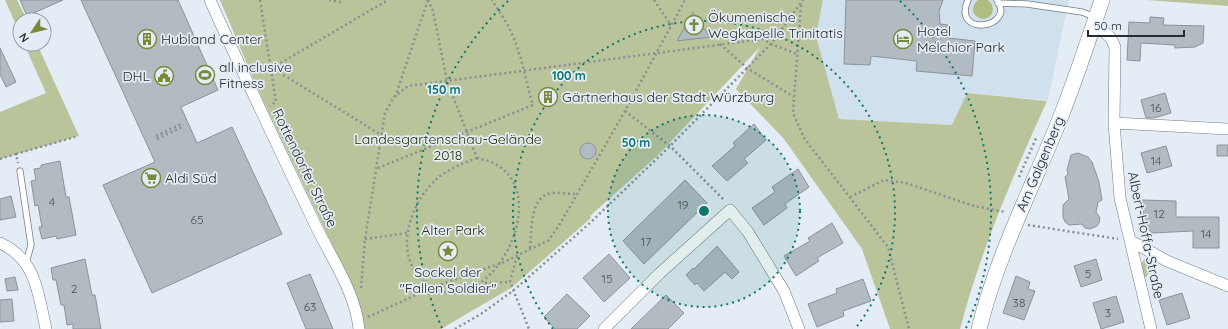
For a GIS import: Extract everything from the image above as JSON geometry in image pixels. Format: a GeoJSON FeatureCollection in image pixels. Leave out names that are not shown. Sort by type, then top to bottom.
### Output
{"type":"FeatureCollection","features":[{"type":"Feature","properties":{"kind":"street","name":"Rottendorfer Straße"},"geometry":{"type":"LineString","coordinates":[[210,0],[260,111],[344,282],[359,324]]}},
{"type":"Feature","properties":{"kind":"street","name":"Am Galgenberg"},"geometry":{"type":"LineString","coordinates":[[979,329],[999,266],[1015,224],[1056,129],[1086,50],[1102,0]]}},
{"type":"Feature","properties":{"kind":"street","name":"Albert-Hoffa-Straße"},"geometry":{"type":"LineString","coordinates":[[1096,21],[1110,38],[1115,47],[1114,123],[1120,198],[1151,329]]}},
{"type":"Feature","properties":{"kind":"street"},"geometry":{"type":"LineString","coordinates":[[1114,123],[1228,129]]}},
{"type":"Feature","properties":{"kind":"street"},"geometry":{"type":"LineString","coordinates":[[604,329],[660,273],[730,210],[748,232],[784,291],[799,329]]}},
{"type":"Feature","properties":{"kind":"street"},"geometry":{"type":"LineString","coordinates":[[1131,241],[1166,261],[1228,286]]}},
{"type":"Feature","properties":{"kind":"street"},"geometry":{"type":"LineString","coordinates":[[0,243],[9,248],[26,264],[36,279],[46,329]]}},
{"type":"Feature","properties":{"kind":"lane"},"geometry":{"type":"LineString","coordinates":[[968,0],[965,6],[966,15],[971,22],[980,26],[989,25],[996,20],[1000,12],[997,1],[1082,12],[1096,21]]}},
{"type":"Feature","properties":{"kind":"lane"},"geometry":{"type":"LineString","coordinates":[[20,171],[31,245],[26,264]]}},
{"type":"Feature","properties":{"kind":"path"},"geometry":{"type":"LineString","coordinates":[[260,0],[272,68],[276,102],[260,111]]}},
{"type":"Feature","properties":{"kind":"path"},"geometry":{"type":"LineString","coordinates":[[329,0],[340,2],[343,0]]}},
{"type":"Feature","properties":{"kind":"path"},"geometry":{"type":"LineString","coordinates":[[272,68],[388,0]]}},
{"type":"Feature","properties":{"kind":"path"},"geometry":{"type":"LineString","coordinates":[[428,0],[433,11],[447,81],[477,158]]}},
{"type":"Feature","properties":{"kind":"path"},"geometry":{"type":"LineString","coordinates":[[361,290],[365,239],[383,136],[385,113],[394,97],[428,0]]}},
{"type":"Feature","properties":{"kind":"path"},"geometry":{"type":"LineString","coordinates":[[377,168],[533,105],[527,87],[524,70],[510,30],[492,0]]}},
{"type":"Feature","properties":{"kind":"path"},"geometry":{"type":"LineString","coordinates":[[654,0],[671,25]]}},
{"type":"Feature","properties":{"kind":"path"},"geometry":{"type":"LineString","coordinates":[[359,324],[371,316],[431,288],[504,262],[549,240],[561,222],[625,111],[685,0]]}},
{"type":"Feature","properties":{"kind":"path"},"geometry":{"type":"LineString","coordinates":[[455,329],[481,314],[514,290],[590,223],[670,146],[771,44],[803,0]]}},
{"type":"Feature","properties":{"kind":"path"},"geometry":{"type":"LineString","coordinates":[[801,4],[796,54],[793,113],[804,138],[888,247],[909,329]]}},
{"type":"Feature","properties":{"kind":"path"},"geometry":{"type":"LineString","coordinates":[[394,97],[408,86],[763,39],[771,44],[796,54]]}},
{"type":"Feature","properties":{"kind":"path"},"geometry":{"type":"LineString","coordinates":[[720,44],[747,68],[794,97]]}},
{"type":"Feature","properties":{"kind":"path"},"geometry":{"type":"LineString","coordinates":[[272,68],[383,136]]}},
{"type":"Feature","properties":{"kind":"path"},"geometry":{"type":"LineString","coordinates":[[625,111],[670,146],[723,198],[730,210]]}},
{"type":"Feature","properties":{"kind":"path"},"geometry":{"type":"LineString","coordinates":[[157,137],[183,124]]}},
{"type":"Feature","properties":{"kind":"path"},"geometry":{"type":"LineString","coordinates":[[0,159],[75,137]]}},
{"type":"Feature","properties":{"kind":"path"},"geometry":{"type":"LineString","coordinates":[[16,154],[20,171]]}},
{"type":"Feature","properties":{"kind":"path"},"geometry":{"type":"LineString","coordinates":[[477,158],[497,164],[512,179],[519,200],[518,222],[504,262],[485,282],[465,293],[449,294],[431,288],[416,275],[407,257],[408,233],[411,215],[423,195],[438,178],[456,166],[477,158]]}},
{"type":"Feature","properties":{"kind":"path"},"geometry":{"type":"LineString","coordinates":[[850,198],[884,180],[906,183],[974,206],[1005,212]]}},
{"type":"Feature","properties":{"kind":"path"},"geometry":{"type":"LineString","coordinates":[[530,249],[534,211],[538,202],[551,193],[577,194]]}},
{"type":"Feature","properties":{"kind":"path"},"geometry":{"type":"LineString","coordinates":[[1015,224],[1053,228],[1131,241]]}},
{"type":"Feature","properties":{"kind":"path"},"geometry":{"type":"LineString","coordinates":[[365,239],[408,233]]}},
{"type":"Feature","properties":{"kind":"path"},"geometry":{"type":"LineString","coordinates":[[517,256],[510,282],[529,329]]}},
{"type":"Feature","properties":{"kind":"path"},"geometry":{"type":"LineString","coordinates":[[485,282],[510,282]]}},
{"type":"Feature","properties":{"kind":"shaded area"},"geometry":{"type":"Polygon","coordinates":[[[983,-1],[990,2],[993,9],[990,16],[983,19],[976,16],[973,9],[976,2],[983,-1]]]}},
{"type":"Feature","properties":{"kind":"shaded area"},"geometry":{"type":"Polygon","coordinates":[[[823,0],[1069,0],[1048,100],[967,93],[953,125],[839,119],[816,36],[823,0]]]}},
{"type":"Feature","properties":{"kind":"green space"},"geometry":{"type":"Polygon","coordinates":[[[5,0],[17,0],[23,12],[12,12],[12,16],[5,0]]]}},
{"type":"Feature","properties":{"kind":"green space","name":"Landesgartenschau-Gelände 2018"},"geometry":{"type":"Polygon","coordinates":[[[220,0],[823,0],[816,36],[839,119],[952,125],[967,93],[1047,101],[1010,185],[988,241],[968,299],[960,329],[890,329],[862,249],[784,139],[736,89],[760,47],[658,155],[590,216],[591,218],[511,288],[441,329],[364,329],[334,249],[256,85],[220,0]]]}},
{"type":"Feature","properties":{"kind":"green space"},"geometry":{"type":"Polygon","coordinates":[[[1147,0],[1228,0],[1228,6],[1147,0]]]}},
{"type":"Feature","properties":{"kind":"green space"},"geometry":{"type":"Polygon","coordinates":[[[28,52],[41,52],[79,136],[0,159],[0,112],[46,93],[28,52]]]}},
{"type":"Feature","properties":{"kind":"green space"},"geometry":{"type":"Polygon","coordinates":[[[1144,259],[1147,259],[1156,266],[1145,278],[1141,265],[1144,259]]]}},
{"type":"Feature","properties":{"kind":"building"},"geometry":{"type":"Polygon","coordinates":[[[20,0],[63,0],[36,12],[25,12],[20,0]]]}},
{"type":"Feature","properties":{"kind":"building"},"geometry":{"type":"Polygon","coordinates":[[[81,0],[178,0],[218,90],[181,107],[197,143],[232,127],[282,234],[152,293],[103,185],[155,162],[81,0]]]}},
{"type":"Feature","properties":{"kind":"building","name":"Hotel Melchior Park"},"geometry":{"type":"Polygon","coordinates":[[[846,0],[943,0],[939,11],[940,24],[948,25],[948,38],[975,41],[972,76],[916,71],[917,61],[871,56],[870,65],[844,64],[846,0]]]}},
{"type":"Feature","properties":{"kind":"building","name":"Ökumenische Wegkapelle Trinitatis"},"geometry":{"type":"Polygon","coordinates":[[[693,12],[710,37],[677,41],[693,12]]]}},
{"type":"Feature","properties":{"kind":"building"},"geometry":{"type":"Polygon","coordinates":[[[1150,17],[1164,18],[1163,25],[1204,26],[1203,43],[1195,47],[1175,48],[1175,45],[1141,43],[1140,61],[1127,60],[1129,22],[1150,23],[1150,17]]]}},
{"type":"Feature","properties":{"kind":"building"},"geometry":{"type":"Polygon","coordinates":[[[0,48],[16,82],[6,87],[0,74],[0,48]]]}},
{"type":"Feature","properties":{"kind":"building"},"geometry":{"type":"Polygon","coordinates":[[[1165,93],[1171,113],[1154,118],[1146,118],[1141,100],[1165,93]]]}},
{"type":"Feature","properties":{"kind":"building"},"geometry":{"type":"Polygon","coordinates":[[[754,124],[766,140],[744,159],[748,163],[727,181],[712,166],[735,146],[733,143],[754,124]]]}},
{"type":"Feature","properties":{"kind":"building"},"geometry":{"type":"Polygon","coordinates":[[[585,143],[591,143],[596,148],[594,157],[591,159],[585,159],[580,154],[580,148],[585,143]]]}},
{"type":"Feature","properties":{"kind":"building"},"geometry":{"type":"Polygon","coordinates":[[[1217,145],[1228,145],[1228,156],[1217,156],[1217,145]]]}},
{"type":"Feature","properties":{"kind":"building"},"geometry":{"type":"Polygon","coordinates":[[[1166,146],[1172,166],[1147,173],[1141,153],[1166,146]]]}},
{"type":"Feature","properties":{"kind":"building"},"geometry":{"type":"Polygon","coordinates":[[[1078,153],[1088,157],[1092,162],[1099,182],[1102,200],[1098,202],[1096,212],[1100,218],[1099,223],[1097,226],[1090,229],[1085,228],[1082,224],[1069,225],[1065,222],[1063,217],[1063,205],[1069,199],[1065,177],[1068,174],[1067,170],[1071,155],[1078,153]]]}},
{"type":"Feature","properties":{"kind":"building"},"geometry":{"type":"Polygon","coordinates":[[[60,161],[66,197],[69,197],[76,235],[57,239],[56,236],[42,239],[39,227],[42,227],[38,205],[35,206],[31,181],[36,180],[34,169],[41,168],[41,165],[60,161]]]}},
{"type":"Feature","properties":{"kind":"building"},"geometry":{"type":"Polygon","coordinates":[[[798,169],[809,187],[785,204],[787,208],[764,225],[752,208],[775,192],[772,187],[798,169]]]}},
{"type":"Feature","properties":{"kind":"building"},"geometry":{"type":"Polygon","coordinates":[[[685,180],[707,203],[644,264],[623,241],[685,180]]]}},
{"type":"Feature","properties":{"kind":"building"},"geometry":{"type":"Polygon","coordinates":[[[11,196],[16,217],[0,220],[0,199],[11,196]]]}},
{"type":"Feature","properties":{"kind":"building"},"geometry":{"type":"Polygon","coordinates":[[[1142,200],[1176,201],[1176,217],[1219,217],[1219,248],[1193,248],[1193,231],[1152,233],[1144,224],[1142,200]]]}},
{"type":"Feature","properties":{"kind":"building"},"geometry":{"type":"Polygon","coordinates":[[[832,223],[843,243],[817,258],[819,261],[796,276],[784,256],[810,241],[808,238],[832,223]]]}},
{"type":"Feature","properties":{"kind":"building"},"geometry":{"type":"Polygon","coordinates":[[[717,246],[739,272],[732,279],[725,272],[704,291],[697,283],[695,285],[686,275],[717,246]]]}},
{"type":"Feature","properties":{"kind":"building"},"geometry":{"type":"Polygon","coordinates":[[[609,254],[630,278],[604,302],[583,278],[609,254]]]}},
{"type":"Feature","properties":{"kind":"building"},"geometry":{"type":"Polygon","coordinates":[[[85,259],[92,295],[95,295],[101,329],[73,329],[73,324],[67,325],[64,305],[61,305],[56,280],[53,280],[51,268],[85,259]]]}},
{"type":"Feature","properties":{"kind":"building"},"geometry":{"type":"Polygon","coordinates":[[[1096,259],[1102,280],[1081,287],[1074,266],[1096,259]]]}},
{"type":"Feature","properties":{"kind":"building"},"geometry":{"type":"Polygon","coordinates":[[[310,274],[333,329],[306,329],[287,283],[310,274]]]}},
{"type":"Feature","properties":{"kind":"building"},"geometry":{"type":"Polygon","coordinates":[[[1016,276],[1030,282],[1028,289],[1035,291],[1024,320],[1003,313],[1016,276]]]}},
{"type":"Feature","properties":{"kind":"building"},"geometry":{"type":"Polygon","coordinates":[[[15,277],[18,290],[7,291],[5,279],[15,277]]]}},
{"type":"Feature","properties":{"kind":"building"},"geometry":{"type":"Polygon","coordinates":[[[863,279],[871,301],[843,311],[844,316],[817,327],[808,304],[837,293],[836,289],[863,279]]]}},
{"type":"Feature","properties":{"kind":"building"},"geometry":{"type":"Polygon","coordinates":[[[1182,293],[1190,318],[1167,325],[1159,300],[1182,293]]]}},
{"type":"Feature","properties":{"kind":"building"},"geometry":{"type":"Polygon","coordinates":[[[567,294],[590,316],[577,329],[555,329],[544,317],[567,294]]]}},
{"type":"Feature","properties":{"kind":"building"},"geometry":{"type":"Polygon","coordinates":[[[666,295],[684,313],[668,329],[631,329],[666,295]]]}},
{"type":"Feature","properties":{"kind":"building"},"geometry":{"type":"Polygon","coordinates":[[[1116,296],[1124,322],[1101,329],[1093,303],[1116,296]]]}},
{"type":"Feature","properties":{"kind":"building"},"geometry":{"type":"Polygon","coordinates":[[[12,299],[14,321],[0,322],[0,300],[12,299]]]}},
{"type":"Feature","properties":{"kind":"place","name":"Ökumenische Wegkapelle Trinitatis"},"geometry":{"type":"Point","coordinates":[694,25]}},
{"type":"Feature","properties":{"kind":"place","name":"Hubland Center"},"geometry":{"type":"Point","coordinates":[147,39]}},
{"type":"Feature","properties":{"kind":"place","name":"Hotel Melchior Park"},"geometry":{"type":"Point","coordinates":[903,39]}},
{"type":"Feature","properties":{"kind":"place","name":"all inclusive Fitness"},"geometry":{"type":"Point","coordinates":[205,75]}},
{"type":"Feature","properties":{"kind":"place","name":"DHL"},"geometry":{"type":"Point","coordinates":[164,76]}},
{"type":"Feature","properties":{"kind":"place","name":"Gärtnerhaus der Stadt Würzburg"},"geometry":{"type":"Point","coordinates":[548,97]}},
{"type":"Feature","properties":{"kind":"place","name":"Aldi Süd"},"geometry":{"type":"Point","coordinates":[151,178]}},
{"type":"Feature","properties":{"kind":"place","name":"Sockel der \"Fallen Soldier\""},"geometry":{"type":"Point","coordinates":[448,251]}},
{"type":"Feature","properties":{"kind":"park label","name":"Alter Park"},"geometry":{"type":"Point","coordinates":[453,230]}}]}
